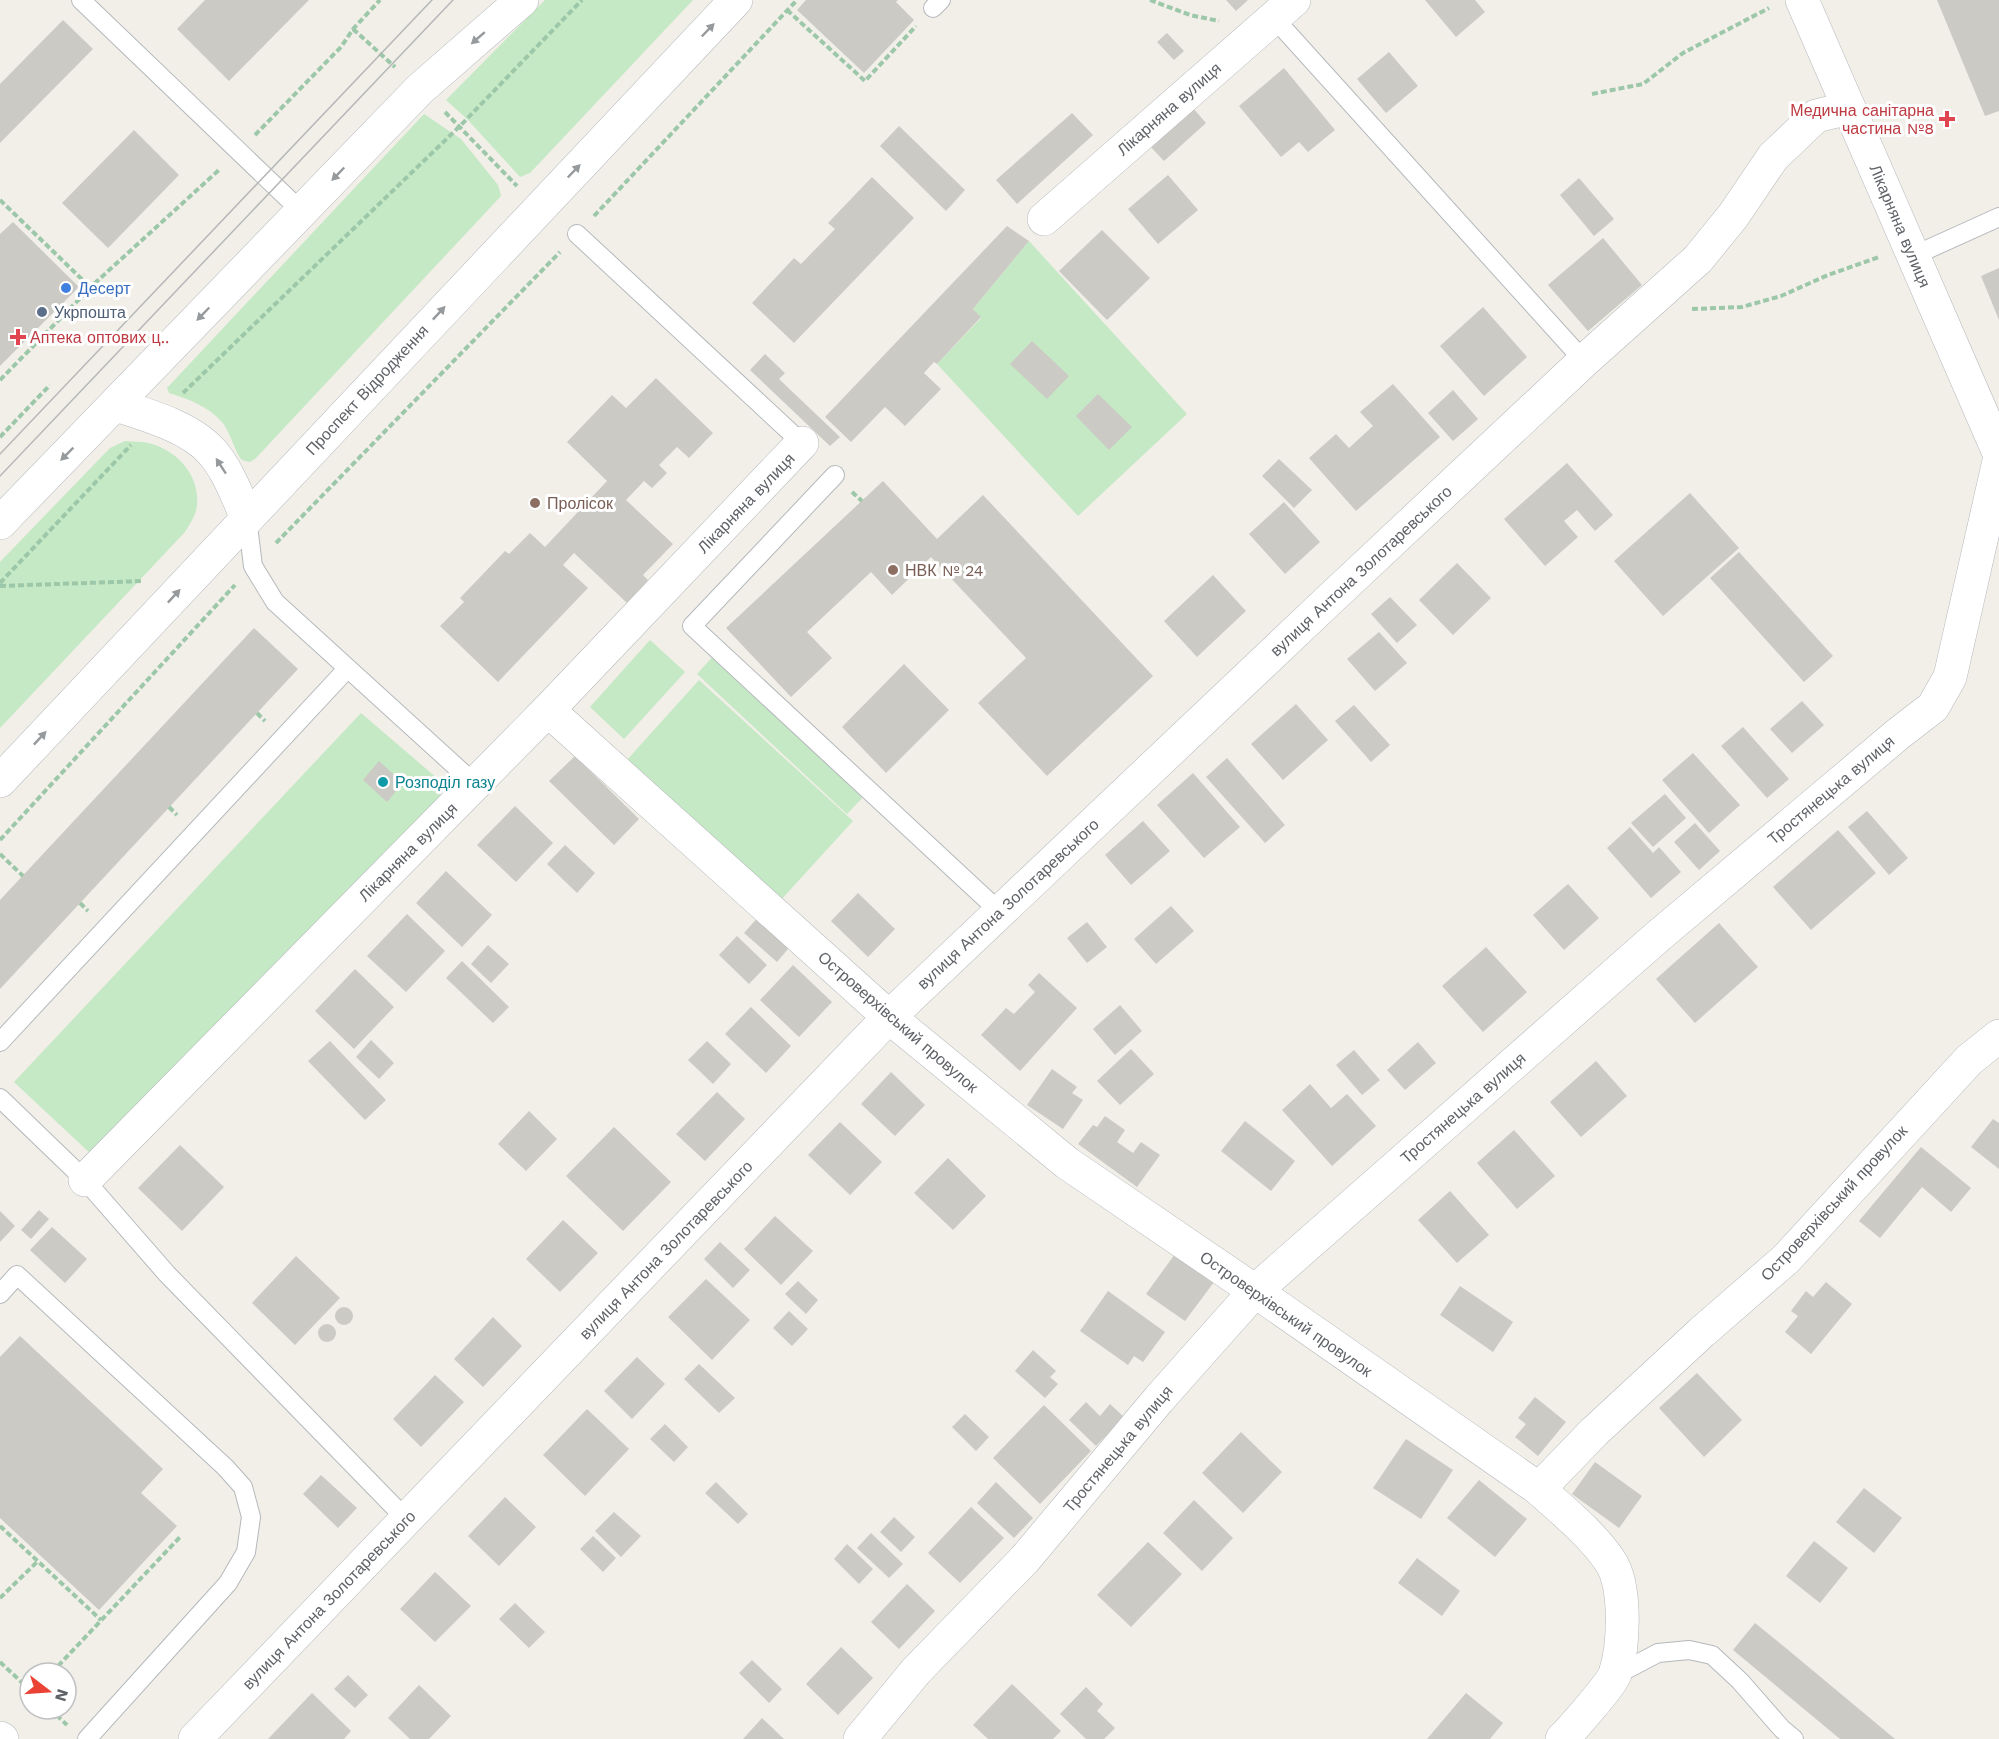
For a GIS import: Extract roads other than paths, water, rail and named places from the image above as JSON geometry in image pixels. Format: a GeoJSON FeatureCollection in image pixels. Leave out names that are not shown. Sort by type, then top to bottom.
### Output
{"type":"FeatureCollection","features":[{"type":"Feature","properties":{"kind":"street"},"geometry":{"type":"LineString","coordinates":[[0,523],[420,89],[522,0]]}},
{"type":"Feature","properties":{"kind":"street","name":"Проспект Відродження"},"geometry":{"type":"LineString","coordinates":[[0,781],[736,0]]}},
{"type":"Feature","properties":{"kind":"street","name":"Лікарняна вулиця"},"geometry":{"type":"LineString","coordinates":[[1789,3],[1849,108],[1999,453]]}},
{"type":"Feature","properties":{"kind":"street","name":"Лікарняна вулиця"},"geometry":{"type":"LineString","coordinates":[[1044,219],[1284,9]]}},
{"type":"Feature","properties":{"kind":"street","name":"вулиця Антона Золотаревського"},"geometry":{"type":"LineString","coordinates":[[195,1739],[889,1017],[1584,361],[1698,259],[1733,216],[1773,157],[1816,116],[1849,108]]}},
{"type":"Feature","properties":{"kind":"street"},"geometry":{"type":"LineString","coordinates":[[116,405],[157,418],[192,437],[212,452],[225,472],[247,518]]}},
{"type":"Feature","properties":{"kind":"street","name":"Лікарняна вулиця"},"geometry":{"type":"LineString","coordinates":[[85,1180],[548,710],[802,443]]}},
{"type":"Feature","properties":{"kind":"street","name":"Тростянецька вулиця"},"geometry":{"type":"LineString","coordinates":[[860,1739],[916,1671],[1026,1558],[1159,1399],[1255,1292],[1656,938],[1889,741],[1933,707],[1950,677],[1999,460]]}},
{"type":"Feature","properties":{"kind":"street","name":"Островерхівський провулок"},"geometry":{"type":"LineString","coordinates":[[548,710],[889,1017],[1067,1163],[1539,1490],[1594,1431],[1786,1259],[1969,1060],[1999,1036]]}},
{"type":"Feature","properties":{"kind":"street"},"geometry":{"type":"LineString","coordinates":[[1539,1490],[1589,1535],[1612,1563],[1621,1591],[1623,1627],[1614,1676],[1562,1739]]}},
{"type":"Feature","properties":{"kind":"lane"},"geometry":{"type":"LineString","coordinates":[[81,0],[301,212]]}},
{"type":"Feature","properties":{"kind":"lane"},"geometry":{"type":"LineString","coordinates":[[1284,9],[1584,361]]}},
{"type":"Feature","properties":{"kind":"lane"},"geometry":{"type":"LineString","coordinates":[[1911,252],[1999,217]]}},
{"type":"Feature","properties":{"kind":"lane"},"geometry":{"type":"LineString","coordinates":[[577,234],[802,443]]}},
{"type":"Feature","properties":{"kind":"lane"},"geometry":{"type":"LineString","coordinates":[[836,475],[692,626],[1000,912]]}},
{"type":"Feature","properties":{"kind":"lane"},"geometry":{"type":"LineString","coordinates":[[247,518],[254,566],[275,602],[475,784]]}},
{"type":"Feature","properties":{"kind":"lane"},"geometry":{"type":"LineString","coordinates":[[0,1042],[347,669]]}},
{"type":"Feature","properties":{"kind":"lane"},"geometry":{"type":"LineString","coordinates":[[0,1098],[85,1180],[167,1274],[406,1519]]}},
{"type":"Feature","properties":{"kind":"lane"},"geometry":{"type":"LineString","coordinates":[[0,1294],[17,1275],[225,1467],[243,1487],[251,1517],[246,1552],[228,1583],[87,1739]]}},
{"type":"Feature","properties":{"kind":"lane"},"geometry":{"type":"LineString","coordinates":[[1614,1676],[1658,1653],[1689,1650],[1712,1654],[1794,1739]]}},
{"type":"Feature","properties":{"kind":"tram line"},"geometry":{"type":"LineString","coordinates":[[0,454],[432,0]]}},
{"type":"Feature","properties":{"kind":"tram line"},"geometry":{"type":"LineString","coordinates":[[0,476],[453,0]]}},
{"type":"Feature","properties":{"kind":"place","name":"Медична санітарна частина №8"},"geometry":{"type":"Point","coordinates":[1947,119]}},
{"type":"Feature","properties":{"kind":"place","name":"Десерт"},"geometry":{"type":"Point","coordinates":[66,288]}},
{"type":"Feature","properties":{"kind":"place","name":"Укрпошта"},"geometry":{"type":"Point","coordinates":[42,312]}},
{"type":"Feature","properties":{"kind":"place","name":"Аптека оптових ц‥"},"geometry":{"type":"Point","coordinates":[18,337]}},
{"type":"Feature","properties":{"kind":"place","name":"Пролісок"},"geometry":{"type":"Point","coordinates":[535,503]}},
{"type":"Feature","properties":{"kind":"place","name":"НВК № 24"},"geometry":{"type":"Point","coordinates":[893,570]}},
{"type":"Feature","properties":{"kind":"place","name":"Розподіл газу"},"geometry":{"type":"Point","coordinates":[383,782]}}]}
